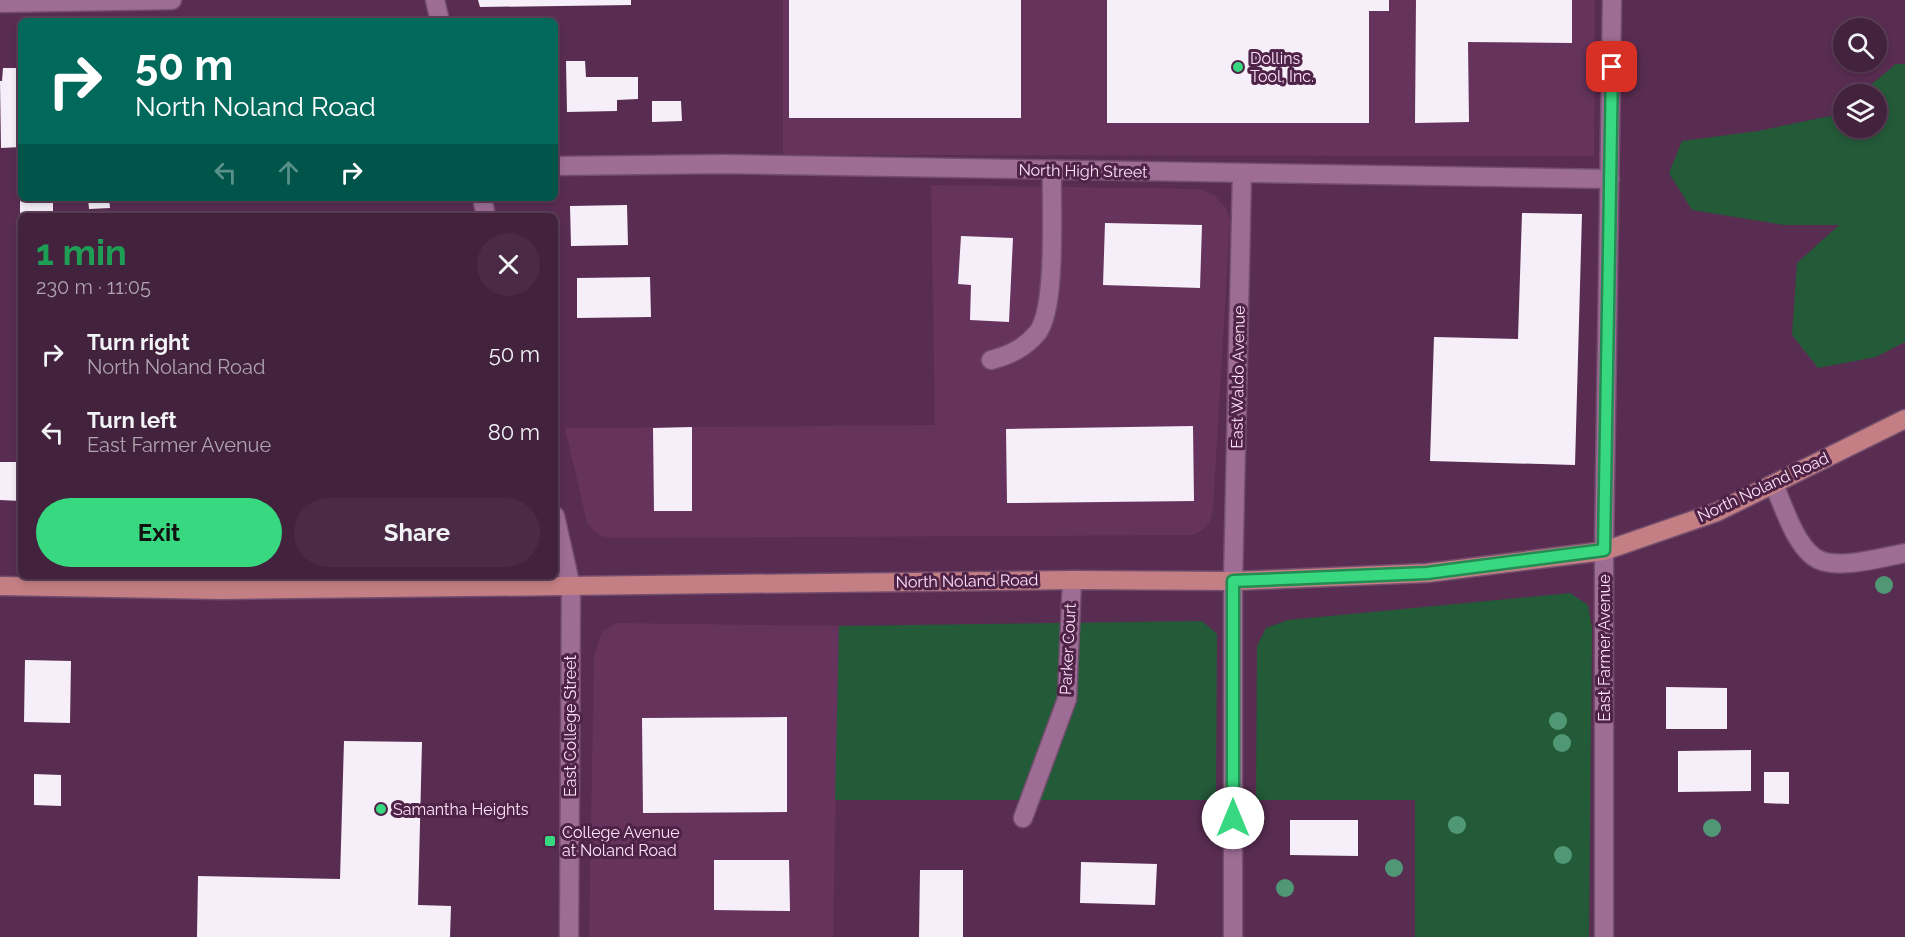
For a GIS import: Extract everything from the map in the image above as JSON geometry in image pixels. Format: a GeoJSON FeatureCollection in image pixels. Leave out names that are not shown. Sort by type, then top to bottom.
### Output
{"type":"FeatureCollection","features":[{"type":"Feature","properties":{"kind":"main road","name":"North Noland Road"},"geometry":{"type":"LineString","coordinates":[[0,585],[222,590],[424,582],[571,587],[1072,580],[1233,581],[1427,573],[1604,550],[1717,512],[1905,419]]}},
{"type":"Feature","properties":{"kind":"street"},"geometry":{"type":"LineString","coordinates":[[0,3],[172,0]]}},
{"type":"Feature","properties":{"kind":"street"},"geometry":{"type":"LineString","coordinates":[[435,0],[439,18]]}},
{"type":"Feature","properties":{"kind":"street","name":"East Farmer Avenue"},"geometry":{"type":"LineString","coordinates":[[1604,937],[1604,550],[1612,0]]}},
{"type":"Feature","properties":{"kind":"street","name":"North High Street"},"geometry":{"type":"LineString","coordinates":[[558,166],[725,164],[1610,179]]}},
{"type":"Feature","properties":{"kind":"street"},"geometry":{"type":"LineString","coordinates":[[991,360],[1013,354],[1038,331],[1049,301],[1052,170]]}},
{"type":"Feature","properties":{"kind":"street","name":"East Waldo Avenue"},"geometry":{"type":"LineString","coordinates":[[1233,937],[1233,581],[1242,173]]}},
{"type":"Feature","properties":{"kind":"street"},"geometry":{"type":"LineString","coordinates":[[1774,485],[1798,536],[1815,558],[1835,564],[1905,554]]}},
{"type":"Feature","properties":{"kind":"street","name":"East College Street"},"geometry":{"type":"LineString","coordinates":[[558,529],[571,587],[569,937]]}},
{"type":"Feature","properties":{"kind":"street","name":"Parker Court"},"geometry":{"type":"LineString","coordinates":[[1023,818],[1067,699],[1072,580]]}},
{"type":"Feature","properties":{"kind":"shaded area"},"geometry":{"type":"Polygon","coordinates":[[[783,0],[1595,0],[1594,156],[783,155],[783,0]]]}},
{"type":"Feature","properties":{"kind":"shaded area"},"geometry":{"type":"Polygon","coordinates":[[[931,185],[1200,189],[1214,195],[1226,208],[1230,220],[1213,509],[1210,522],[1193,535],[612,538],[601,536],[593,530],[587,522],[565,428],[935,425],[931,185]]]}},
{"type":"Feature","properties":{"kind":"shaded area"},"geometry":{"type":"Polygon","coordinates":[[[616,623],[839,626],[833,937],[589,937],[594,656],[602,632],[616,623]]]}},
{"type":"Feature","properties":{"kind":"green space"},"geometry":{"type":"Polygon","coordinates":[[[1896,64],[1905,64],[1905,342],[1876,357],[1818,368],[1792,335],[1797,263],[1839,225],[1784,225],[1692,210],[1669,173],[1682,141],[1758,131],[1833,115],[1833,138],[1887,138],[1887,84],[1872,84],[1896,64]]]}},
{"type":"Feature","properties":{"kind":"green space"},"geometry":{"type":"Polygon","coordinates":[[[1570,593],[1588,605],[1592,628],[1589,937],[1415,937],[1415,800],[1256,800],[1257,646],[1266,628],[1288,620],[1570,593]]]}},
{"type":"Feature","properties":{"kind":"green space"},"geometry":{"type":"Polygon","coordinates":[[[1202,621],[1217,634],[1216,800],[835,800],[839,626],[1202,621]]]}},
{"type":"Feature","properties":{"kind":"building"},"geometry":{"type":"Polygon","coordinates":[[[478,0],[631,0],[631,5],[480,7],[478,0]]]}},
{"type":"Feature","properties":{"kind":"building"},"geometry":{"type":"Polygon","coordinates":[[[789,0],[1021,0],[1021,118],[789,118],[789,0]]]}},
{"type":"Feature","properties":{"kind":"building","name":"Dollins Tool, Inc."},"geometry":{"type":"Polygon","coordinates":[[[1107,0],[1389,0],[1389,11],[1369,11],[1369,123],[1107,123],[1107,0]]]}},
{"type":"Feature","properties":{"kind":"building"},"geometry":{"type":"Polygon","coordinates":[[[1416,0],[1572,0],[1572,43],[1468,42],[1469,122],[1415,123],[1416,0]]]}},
{"type":"Feature","properties":{"kind":"building"},"geometry":{"type":"Polygon","coordinates":[[[566,61],[585,61],[586,77],[638,77],[638,99],[617,100],[617,111],[567,112],[566,61]]]}},
{"type":"Feature","properties":{"kind":"building"},"geometry":{"type":"Polygon","coordinates":[[[3,68],[18,68],[18,147],[1,148],[0,81],[2,81],[3,68]]]}},
{"type":"Feature","properties":{"kind":"building"},"geometry":{"type":"Polygon","coordinates":[[[652,101],[681,101],[682,121],[652,122],[652,101]]]}},
{"type":"Feature","properties":{"kind":"building"},"geometry":{"type":"Polygon","coordinates":[[[20,201],[53,201],[53,213],[20,213],[20,201]]]}},
{"type":"Feature","properties":{"kind":"building"},"geometry":{"type":"Polygon","coordinates":[[[88,201],[109,201],[110,208],[89,209],[88,201]]]}},
{"type":"Feature","properties":{"kind":"building"},"geometry":{"type":"Polygon","coordinates":[[[627,205],[628,245],[571,246],[570,206],[627,205]]]}},
{"type":"Feature","properties":{"kind":"building"},"geometry":{"type":"Polygon","coordinates":[[[1522,213],[1582,214],[1575,465],[1430,461],[1434,337],[1518,339],[1522,213]]]}},
{"type":"Feature","properties":{"kind":"building"},"geometry":{"type":"Polygon","coordinates":[[[1105,223],[1202,225],[1200,288],[1103,285],[1105,223]]]}},
{"type":"Feature","properties":{"kind":"building"},"geometry":{"type":"Polygon","coordinates":[[[961,236],[1013,238],[1009,322],[970,320],[971,285],[958,284],[961,236]]]}},
{"type":"Feature","properties":{"kind":"building"},"geometry":{"type":"Polygon","coordinates":[[[650,277],[651,317],[577,318],[577,278],[650,277]]]}},
{"type":"Feature","properties":{"kind":"building"},"geometry":{"type":"Polygon","coordinates":[[[1193,426],[1194,501],[1007,503],[1006,429],[1193,426]]]}},
{"type":"Feature","properties":{"kind":"building"},"geometry":{"type":"Polygon","coordinates":[[[692,427],[692,511],[654,511],[653,428],[692,427]]]}},
{"type":"Feature","properties":{"kind":"building"},"geometry":{"type":"Polygon","coordinates":[[[0,462],[18,462],[18,501],[0,500],[0,462]]]}},
{"type":"Feature","properties":{"kind":"building"},"geometry":{"type":"Polygon","coordinates":[[[25,660],[71,661],[70,723],[24,722],[25,660]]]}},
{"type":"Feature","properties":{"kind":"building"},"geometry":{"type":"Polygon","coordinates":[[[1666,687],[1727,688],[1727,729],[1666,729],[1666,687]]]}},
{"type":"Feature","properties":{"kind":"building"},"geometry":{"type":"Polygon","coordinates":[[[787,717],[787,812],[643,813],[642,718],[787,717]]]}},
{"type":"Feature","properties":{"kind":"building","name":"Samantha Heights"},"geometry":{"type":"Polygon","coordinates":[[[344,741],[422,742],[418,905],[451,906],[450,937],[197,937],[198,876],[340,879],[344,741]]]}},
{"type":"Feature","properties":{"kind":"building"},"geometry":{"type":"Polygon","coordinates":[[[1751,750],[1751,791],[1678,792],[1678,751],[1751,750]]]}},
{"type":"Feature","properties":{"kind":"building"},"geometry":{"type":"Polygon","coordinates":[[[1764,772],[1789,772],[1789,804],[1764,803],[1764,772]]]}},
{"type":"Feature","properties":{"kind":"building"},"geometry":{"type":"Polygon","coordinates":[[[34,774],[61,775],[61,806],[34,805],[34,774]]]}},
{"type":"Feature","properties":{"kind":"building"},"geometry":{"type":"Polygon","coordinates":[[[1290,820],[1358,820],[1358,856],[1290,855],[1290,820]]]}},
{"type":"Feature","properties":{"kind":"building"},"geometry":{"type":"Polygon","coordinates":[[[714,860],[789,860],[790,911],[714,910],[714,860]]]}},
{"type":"Feature","properties":{"kind":"building"},"geometry":{"type":"Polygon","coordinates":[[[1081,862],[1157,864],[1155,905],[1080,903],[1081,862]]]}},
{"type":"Feature","properties":{"kind":"building"},"geometry":{"type":"Polygon","coordinates":[[[920,870],[963,870],[963,937],[919,937],[920,870]]]}},
{"type":"Feature","properties":{"kind":"place","name":"Dollins Tool, Inc."},"geometry":{"type":"Point","coordinates":[1238,67]}},
{"type":"Feature","properties":{"kind":"place","name":"Samantha Heights"},"geometry":{"type":"Point","coordinates":[381,809]}},
{"type":"Feature","properties":{"kind":"place","name":"College Avenue at Noland Road"},"geometry":{"type":"Point","coordinates":[550,841]}},
{"type":"Feature","properties":{"kind":"route"},"geometry":{"type":"LineString","coordinates":[[1233,818],[1233,581],[1427,573],[1604,550],[1612,67]]}}]}
